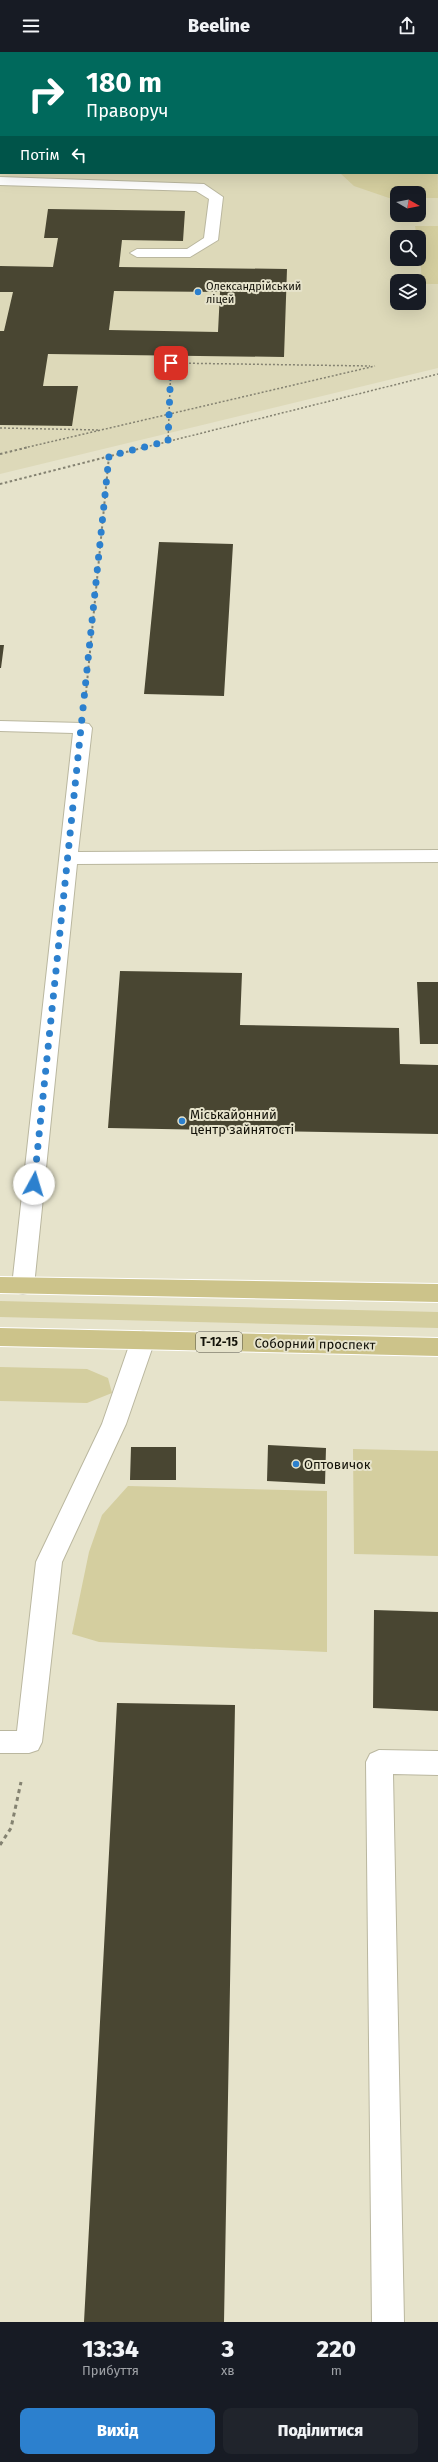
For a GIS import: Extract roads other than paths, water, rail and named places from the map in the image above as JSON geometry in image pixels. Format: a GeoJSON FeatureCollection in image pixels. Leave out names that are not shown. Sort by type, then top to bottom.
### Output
{"type":"FeatureCollection","features":[{"type":"Feature","properties":{"kind":"main road"},"geometry":{"type":"LineString","coordinates":[[0,1285],[438,1293]]}},
{"type":"Feature","properties":{"kind":"main road","name":"Соборний проспект"},"geometry":{"type":"LineString","coordinates":[[0,1337],[438,1347]]}},
{"type":"Feature","properties":{"kind":"lane"},"geometry":{"type":"LineString","coordinates":[[0,181],[199,187],[216,198],[211,240],[190,253],[137,252]]}},
{"type":"Feature","properties":{"kind":"lane"},"geometry":{"type":"LineString","coordinates":[[0,726],[83,728],[23,1286]]}},
{"type":"Feature","properties":{"kind":"lane"},"geometry":{"type":"LineString","coordinates":[[68,858],[438,856]]}},
{"type":"Feature","properties":{"kind":"lane"},"geometry":{"type":"LineString","coordinates":[[0,1742],[29,1742],[49,1562],[114,1424],[143,1340]]}},
{"type":"Feature","properties":{"kind":"lane"},"geometry":{"type":"LineString","coordinates":[[388,2322],[379,1762],[438,1763]]}},
{"type":"Feature","properties":{"kind":"place","name":"Олександрійський ліцей"},"geometry":{"type":"Point","coordinates":[198,292]}},
{"type":"Feature","properties":{"kind":"place","name":"Міськайонний центр зайнятості"},"geometry":{"type":"Point","coordinates":[182,1121]}},
{"type":"Feature","properties":{"kind":"place","name":"Оптовичок"},"geometry":{"type":"Point","coordinates":[296,1464]}}]}
